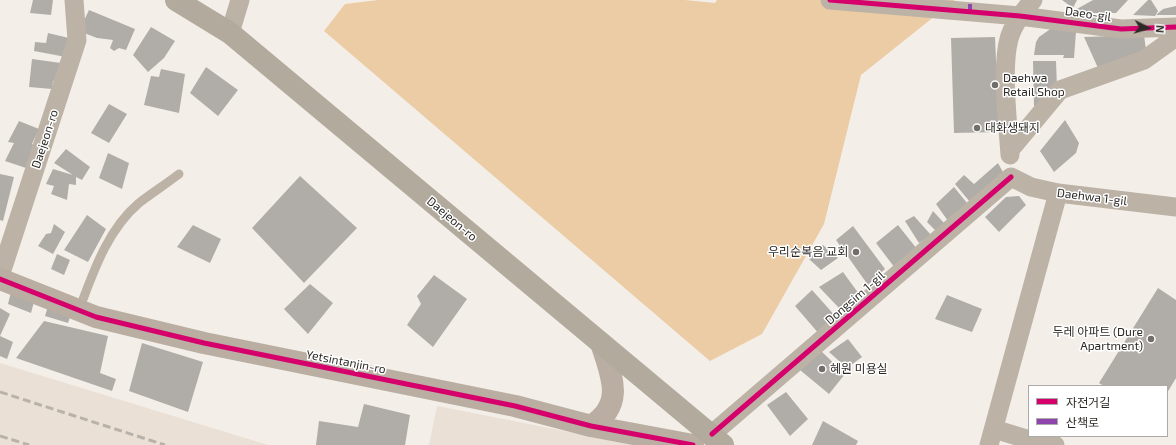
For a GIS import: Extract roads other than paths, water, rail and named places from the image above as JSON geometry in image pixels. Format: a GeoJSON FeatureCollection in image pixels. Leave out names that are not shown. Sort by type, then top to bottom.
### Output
{"type":"FeatureCollection","features":[{"type":"Feature","properties":{"kind":"main road","name":"Daejeon-ro"},"geometry":{"type":"LineString","coordinates":[[176,0],[230,33],[717,440]]}},
{"type":"Feature","properties":{"kind":"street","name":"Daejeon-ro"},"geometry":{"type":"LineString","coordinates":[[0,278],[77,40],[74,0]]}},
{"type":"Feature","properties":{"kind":"street"},"geometry":{"type":"LineString","coordinates":[[230,33],[240,0]]}},
{"type":"Feature","properties":{"kind":"street","name":"Daeo-gil"},"geometry":{"type":"LineString","coordinates":[[830,0],[1020,16],[1121,29],[1176,27]]}},
{"type":"Feature","properties":{"kind":"street"},"geometry":{"type":"LineString","coordinates":[[1011,177],[1006,63],[1010,39],[1020,16],[1033,0]]}},
{"type":"Feature","properties":{"kind":"street"},"geometry":{"type":"LineString","coordinates":[[1010,150],[1060,90],[1144,60],[1176,37]]}},
{"type":"Feature","properties":{"kind":"street","name":"Daehwa 1-gil"},"geometry":{"type":"LineString","coordinates":[[1011,177],[1030,187],[1058,193],[1176,207]]}},
{"type":"Feature","properties":{"kind":"street","name":"Dongsim 1-gil"},"geometry":{"type":"LineString","coordinates":[[717,440],[1011,177]]}},
{"type":"Feature","properties":{"kind":"street"},"geometry":{"type":"LineString","coordinates":[[1055,445],[1030,440],[992,437],[1058,193]]}},
{"type":"Feature","properties":{"kind":"street","name":"Yetsintanjin-ro"},"geometry":{"type":"LineString","coordinates":[[0,278],[96,317],[204,344],[515,406],[592,426],[692,445]]}},
{"type":"Feature","properties":{"kind":"street"},"geometry":{"type":"LineString","coordinates":[[592,426],[604,418],[612,402],[614,385],[601,343]]}},
{"type":"Feature","properties":{"kind":"lane"},"geometry":{"type":"LineString","coordinates":[[79,310],[96,265],[118,227],[138,204],[179,174]]}},
{"type":"Feature","properties":{"kind":"railway"},"geometry":{"type":"LineString","coordinates":[[0,392],[165,445]]}},
{"type":"Feature","properties":{"kind":"railway"},"geometry":{"type":"LineString","coordinates":[[0,436],[29,445]]}},
{"type":"Feature","properties":{"kind":"place","name":"Daehwa Retail Shop"},"geometry":{"type":"Point","coordinates":[995,85]}},
{"type":"Feature","properties":{"kind":"place","name":"대화생돼지"},"geometry":{"type":"Point","coordinates":[977,128]}},
{"type":"Feature","properties":{"kind":"place","name":"우리순복음 교회"},"geometry":{"type":"Point","coordinates":[856,252]}},
{"type":"Feature","properties":{"kind":"place","name":"두레 아파트 (Dure Apartment)"},"geometry":{"type":"Point","coordinates":[1151,339]}},
{"type":"Feature","properties":{"kind":"place","name":"혜원 미용실"},"geometry":{"type":"Point","coordinates":[822,369]}}]}
